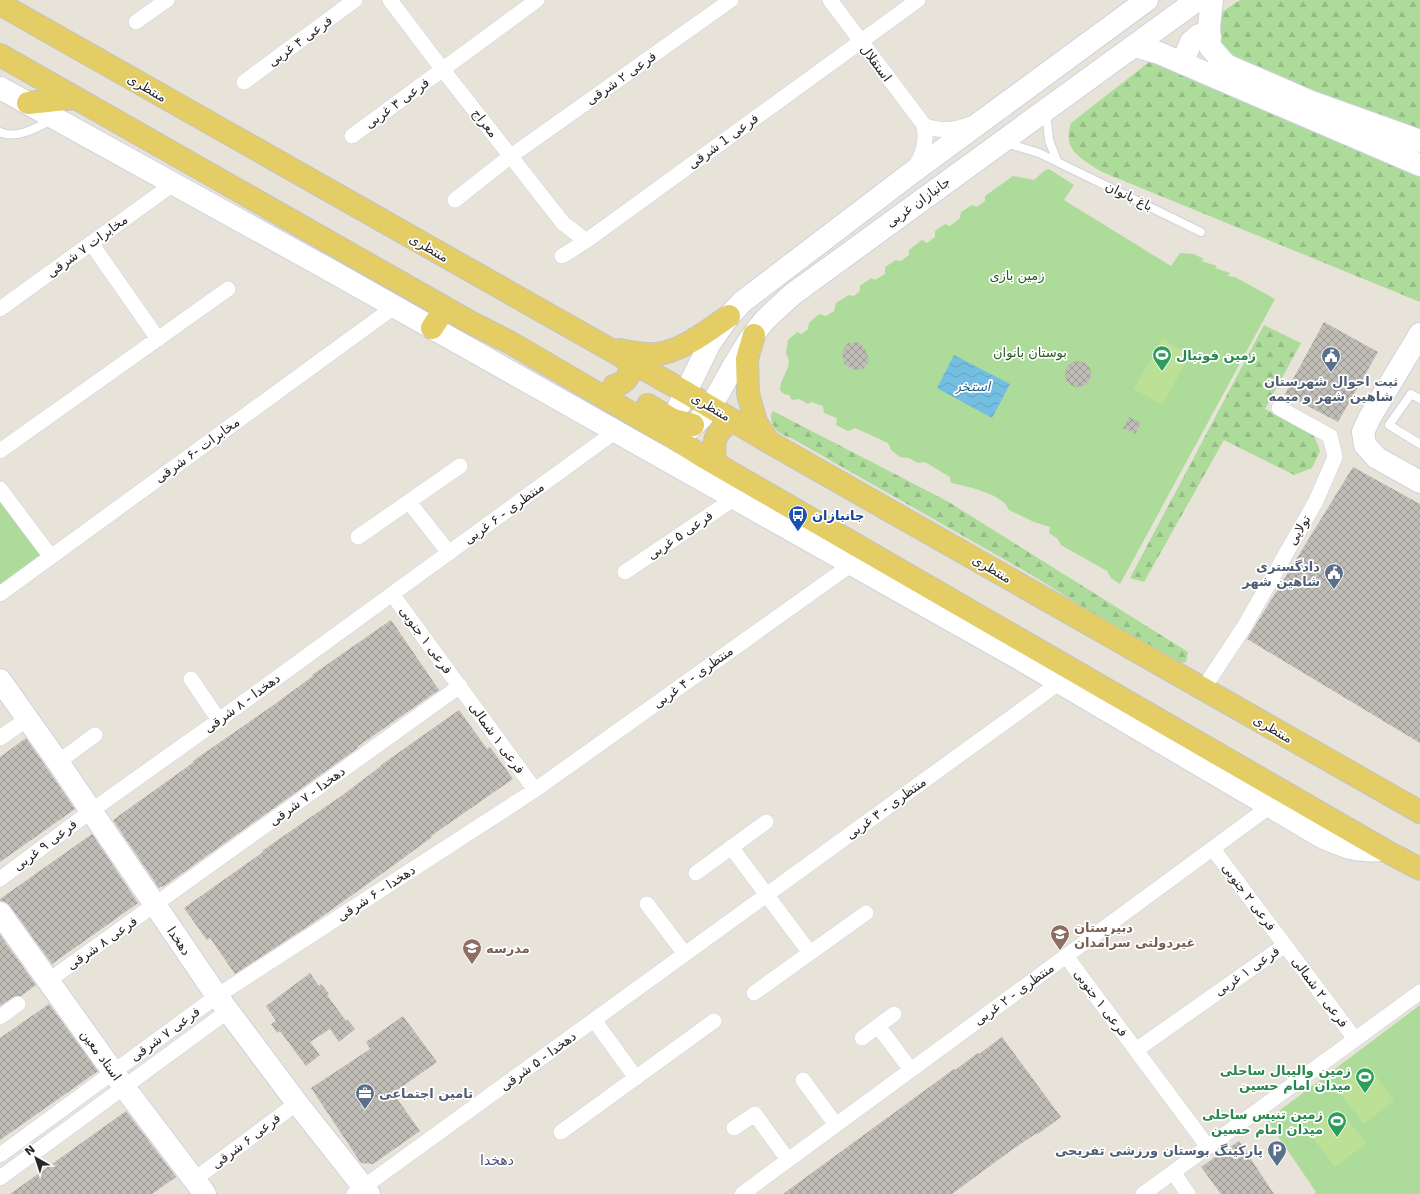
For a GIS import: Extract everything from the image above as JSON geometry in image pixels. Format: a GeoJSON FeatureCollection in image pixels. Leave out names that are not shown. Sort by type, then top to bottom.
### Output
{"type":"FeatureCollection","features":[{"type":"Feature","properties":{"kind":"main road","name":"منتظری"},"geometry":{"type":"LineString","coordinates":[[0,4],[685,392],[769,442],[1420,812]]}},
{"type":"Feature","properties":{"kind":"main road"},"geometry":{"type":"LineString","coordinates":[[0,55],[446,308],[678,430]]}},
{"type":"Feature","properties":{"kind":"main road"},"geometry":{"type":"LineString","coordinates":[[28,103],[75,98]]}},
{"type":"Feature","properties":{"kind":"main road"},"geometry":{"type":"LineString","coordinates":[[432,328],[446,308]]}},
{"type":"Feature","properties":{"kind":"main road"},"geometry":{"type":"LineString","coordinates":[[602,346],[639,354],[657,354],[676,348],[702,335],[729,316]]}},
{"type":"Feature","properties":{"kind":"main road"},"geometry":{"type":"LineString","coordinates":[[759,328],[747,359],[748,394],[756,422],[769,442]]}},
{"type":"Feature","properties":{"kind":"main road"},"geometry":{"type":"LineString","coordinates":[[511,343],[554,352],[614,386],[678,430],[715,463],[1384,850],[1420,869]]}},
{"type":"Feature","properties":{"kind":"main road"},"geometry":{"type":"LineString","coordinates":[[614,386],[622,383],[626,379],[630,371],[628,361]]}},
{"type":"Feature","properties":{"kind":"main road"},"geometry":{"type":"LineString","coordinates":[[715,463],[713,444],[722,428],[732,420]]}},
{"type":"Feature","properties":{"kind":"street"},"geometry":{"type":"LineString","coordinates":[[136,22],[167,0]]}},
{"type":"Feature","properties":{"kind":"street","name":"فرعی ۴ غربی"},"geometry":{"type":"LineString","coordinates":[[244,82],[355,0]]}},
{"type":"Feature","properties":{"kind":"street","name":"معراج"},"geometry":{"type":"LineString","coordinates":[[390,0],[563,223],[586,241]]}},
{"type":"Feature","properties":{"kind":"street","name":"فرعی ۳ غربی"},"geometry":{"type":"LineString","coordinates":[[352,136],[537,0]]}},
{"type":"Feature","properties":{"kind":"street","name":"فرعی ۲ شرقی"},"geometry":{"type":"LineString","coordinates":[[455,200],[511,156],[731,0]]}},
{"type":"Feature","properties":{"kind":"street","name":"استقلال"},"geometry":{"type":"LineString","coordinates":[[830,0],[924,126]]}},
{"type":"Feature","properties":{"kind":"street","name":"فرعی 1 شرقی"},"geometry":{"type":"LineString","coordinates":[[586,241],[918,0]]}},
{"type":"Feature","properties":{"kind":"street","name":"جانبازان غربی"},"geometry":{"type":"LineString","coordinates":[[678,430],[685,392],[710,343],[729,316],[742,302],[910,174],[1147,0]]}},
{"type":"Feature","properties":{"kind":"street","name":"جانبازان غربی"},"geometry":{"type":"LineString","coordinates":[[678,430],[710,407],[736,362],[759,328],[793,294],[1197,0]]}},
{"type":"Feature","properties":{"kind":"street"},"geometry":{"type":"LineString","coordinates":[[1212,0],[1209,26],[1210,47],[1226,65],[1310,101],[1420,140]]}},
{"type":"Feature","properties":{"kind":"street"},"geometry":{"type":"LineString","coordinates":[[1182,63],[1191,42],[1199,35],[1210,36]]}},
{"type":"Feature","properties":{"kind":"street"},"geometry":{"type":"LineString","coordinates":[[1134,46],[1159,53],[1420,165]]}},
{"type":"Feature","properties":{"kind":"street"},"geometry":{"type":"LineString","coordinates":[[0,88],[852,564],[1060,682],[1322,837],[1347,848],[1366,851],[1384,850]]}},
{"type":"Feature","properties":{"kind":"street"},"geometry":{"type":"LineString","coordinates":[[924,126],[932,129],[955,129],[988,116]]}},
{"type":"Feature","properties":{"kind":"street"},"geometry":{"type":"LineString","coordinates":[[910,174],[920,160],[924,150],[926,135],[924,126]]}},
{"type":"Feature","properties":{"kind":"street","name":"مخابرات ۷ شرقی"},"geometry":{"type":"LineString","coordinates":[[0,309],[173,184]]}},
{"type":"Feature","properties":{"kind":"street"},"geometry":{"type":"LineString","coordinates":[[562,256],[586,241]]}},
{"type":"Feature","properties":{"kind":"street"},"geometry":{"type":"LineString","coordinates":[[91,243],[158,339]]}},
{"type":"Feature","properties":{"kind":"street"},"geometry":{"type":"LineString","coordinates":[[0,451],[228,290]]}},
{"type":"Feature","properties":{"kind":"street","name":"مخابرات -۶ شرقی"},"geometry":{"type":"LineString","coordinates":[[0,594],[394,307]]}},
{"type":"Feature","properties":{"kind":"street"},"geometry":{"type":"LineString","coordinates":[[710,343],[711,352],[716,356],[723,355],[730,352],[759,328]]}},
{"type":"Feature","properties":{"kind":"street"},"geometry":{"type":"LineString","coordinates":[[1420,334],[1370,417],[1363,432],[1365,445],[1378,458],[1420,482]]}},
{"type":"Feature","properties":{"kind":"street","name":"تولایی"},"geometry":{"type":"LineString","coordinates":[[1203,689],[1244,627],[1316,501],[1335,457],[1330,436],[1279,408]]}},
{"type":"Feature","properties":{"kind":"street","name":"منتظری - ۶ غربی"},"geometry":{"type":"LineString","coordinates":[[392,594],[616,431]]}},
{"type":"Feature","properties":{"kind":"street"},"geometry":{"type":"LineString","coordinates":[[358,537],[460,466]]}},
{"type":"Feature","properties":{"kind":"street"},"geometry":{"type":"LineString","coordinates":[[0,489],[51,557]]}},
{"type":"Feature","properties":{"kind":"street","name":"فرعی ۵ غربی"},"geometry":{"type":"LineString","coordinates":[[625,572],[734,498]]}},
{"type":"Feature","properties":{"kind":"street"},"geometry":{"type":"LineString","coordinates":[[409,502],[449,553]]}},
{"type":"Feature","properties":{"kind":"street","name":"منتظری - ۴ غربی"},"geometry":{"type":"LineString","coordinates":[[535,790],[852,564]]}},
{"type":"Feature","properties":{"kind":"street","name":"فرعی ۱ جنوبی"},"geometry":{"type":"LineString","coordinates":[[392,594],[460,686]]}},
{"type":"Feature","properties":{"kind":"street","name":"دهخدا - ۸ شرقی"},"geometry":{"type":"LineString","coordinates":[[91,811],[392,594]]}},
{"type":"Feature","properties":{"kind":"street"},"geometry":{"type":"LineString","coordinates":[[191,679],[219,720]]}},
{"type":"Feature","properties":{"kind":"street","name":"دهخدا"},"geometry":{"type":"LineString","coordinates":[[0,680],[223,1003],[362,1192]]}},
{"type":"Feature","properties":{"kind":"street","name":"منتظری - ۳ غربی"},"geometry":{"type":"LineString","coordinates":[[712,934],[1060,682]]}},
{"type":"Feature","properties":{"kind":"street","name":"فرعی ۱ شمالی"},"geometry":{"type":"LineString","coordinates":[[460,686],[535,790]]}},
{"type":"Feature","properties":{"kind":"street","name":"دهخدا - ۷ شرقی"},"geometry":{"type":"LineString","coordinates":[[155,905],[460,686]]}},
{"type":"Feature","properties":{"kind":"street"},"geometry":{"type":"LineString","coordinates":[[0,738],[27,719]]}},
{"type":"Feature","properties":{"kind":"street"},"geometry":{"type":"LineString","coordinates":[[58,762],[94,735]]}},
{"type":"Feature","properties":{"kind":"street","name":"دهخدا - ۶ شرقی"},"geometry":{"type":"LineString","coordinates":[[118,1079],[223,1003],[535,790]]}},
{"type":"Feature","properties":{"kind":"street","name":"منتظری - ۲ غربی"},"geometry":{"type":"LineString","coordinates":[[742,1194],[1269,807]]}},
{"type":"Feature","properties":{"kind":"street","name":"فرعی ۹ غربی"},"geometry":{"type":"LineString","coordinates":[[0,878],[91,811]]}},
{"type":"Feature","properties":{"kind":"street"},"geometry":{"type":"LineString","coordinates":[[696,873],[766,822]]}},
{"type":"Feature","properties":{"kind":"street"},"geometry":{"type":"LineString","coordinates":[[731,847],[810,953]]}},
{"type":"Feature","properties":{"kind":"street","name":"فرعی ۲ جنوبی"},"geometry":{"type":"LineString","coordinates":[[1213,849],[1285,945]]}},
{"type":"Feature","properties":{"kind":"street"},"geometry":{"type":"LineString","coordinates":[[647,904],[685,954]]}},
{"type":"Feature","properties":{"kind":"street","name":"فرعی ۸ شرقی"},"geometry":{"type":"LineString","coordinates":[[48,981],[155,905]]}},
{"type":"Feature","properties":{"kind":"street","name":"استاد معین"},"geometry":{"type":"LineString","coordinates":[[0,913],[118,1079],[200,1187]]}},
{"type":"Feature","properties":{"kind":"street"},"geometry":{"type":"LineString","coordinates":[[754,993],[866,913]]}},
{"type":"Feature","properties":{"kind":"street","name":"دهخدا - ۵ شرقی"},"geometry":{"type":"LineString","coordinates":[[362,1192],[712,934]]}},
{"type":"Feature","properties":{"kind":"street","name":"فرعی ۱ غربی"},"geometry":{"type":"LineString","coordinates":[[1136,1050],[1285,945]]}},
{"type":"Feature","properties":{"kind":"street","name":"فرعی ۲ شمالی"},"geometry":{"type":"LineString","coordinates":[[1285,945],[1355,1039]]}},
{"type":"Feature","properties":{"kind":"street","name":"فرعی ۱ جنوبی"},"geometry":{"type":"LineString","coordinates":[[1066,956],[1136,1050]]}},
{"type":"Feature","properties":{"kind":"street"},"geometry":{"type":"LineString","coordinates":[[1143,1194],[1420,992]]}},
{"type":"Feature","properties":{"kind":"street"},"geometry":{"type":"LineString","coordinates":[[0,1017],[18,1004]]}},
{"type":"Feature","properties":{"kind":"street"},"geometry":{"type":"LineString","coordinates":[[862,1038],[894,1014]]}},
{"type":"Feature","properties":{"kind":"street"},"geometry":{"type":"LineString","coordinates":[[594,1020],[636,1078]]}},
{"type":"Feature","properties":{"kind":"street"},"geometry":{"type":"LineString","coordinates":[[561,1132],[714,1021]]}},
{"type":"Feature","properties":{"kind":"street"},"geometry":{"type":"LineString","coordinates":[[878,1026],[911,1070]]}},
{"type":"Feature","properties":{"kind":"street"},"geometry":{"type":"LineString","coordinates":[[1136,1050],[1208,1146]]}},
{"type":"Feature","properties":{"kind":"street"},"geometry":{"type":"LineString","coordinates":[[0,1155],[118,1079]]}},
{"type":"Feature","properties":{"kind":"street"},"geometry":{"type":"LineString","coordinates":[[0,1178],[118,1079]]}},
{"type":"Feature","properties":{"kind":"street"},"geometry":{"type":"LineString","coordinates":[[803,1080],[836,1125]]}},
{"type":"Feature","properties":{"kind":"street","name":"فرعی ۶ شرقی"},"geometry":{"type":"LineString","coordinates":[[200,1187],[297,1103]]}},
{"type":"Feature","properties":{"kind":"street"},"geometry":{"type":"LineString","coordinates":[[734,1128],[755,1114],[788,1160]]}},
{"type":"Feature","properties":{"kind":"street"},"geometry":{"type":"LineString","coordinates":[[1173,1172],[1188,1194]]}},
{"type":"Feature","properties":{"kind":"lane"},"geometry":{"type":"LineString","coordinates":[[1046,110],[1050,140],[1057,161]]}},
{"type":"Feature","properties":{"kind":"lane"},"geometry":{"type":"LineString","coordinates":[[0,132],[11,135],[24,132],[56,119]]}},
{"type":"Feature","properties":{"kind":"lane","name":"باغ بانوان"},"geometry":{"type":"LineString","coordinates":[[1002,142],[1039,153],[1057,161],[1201,232]]}},
{"type":"Feature","properties":{"kind":"lane"},"geometry":{"type":"LineString","coordinates":[[1420,399],[1411,394],[1389,425],[1420,444]]}},
{"type":"Feature","properties":{"kind":"green space"},"geometry":{"type":"Polygon","coordinates":[[[1240,0],[1420,0],[1420,132],[1291,84],[1217,48],[1213,18],[1240,0]]]}},
{"type":"Feature","properties":{"kind":"green space"},"geometry":{"type":"Polygon","coordinates":[[[1153,59],[1420,169],[1420,302],[1102,172],[1075,153],[1069,140],[1071,123],[1153,59]]]}},
{"type":"Feature","properties":{"kind":"green space","name":"بوستان بانوان"},"geometry":{"type":"Polygon","coordinates":[[[1049,169],[1074,185],[1064,200],[1171,266],[1180,253],[1194,254],[1204,259],[1201,261],[1217,266],[1215,268],[1230,273],[1228,276],[1235,277],[1275,299],[1120,584],[1111,578],[1107,571],[1061,545],[1058,539],[1049,533],[1050,527],[1034,522],[1009,510],[1005,504],[992,495],[951,483],[950,477],[925,462],[918,463],[909,458],[900,457],[891,450],[888,443],[855,428],[848,431],[836,425],[837,418],[824,413],[823,406],[812,402],[808,404],[799,399],[792,400],[789,395],[784,394],[780,390],[781,383],[788,367],[789,360],[786,353],[788,340],[797,332],[802,334],[808,329],[809,323],[819,314],[826,316],[834,311],[836,303],[849,295],[854,296],[860,291],[860,286],[871,278],[875,280],[885,274],[885,267],[896,260],[901,261],[909,255],[909,250],[922,240],[927,243],[935,237],[935,231],[945,224],[950,226],[960,218],[961,212],[972,205],[977,207],[985,201],[985,196],[1013,176],[1034,180],[1044,171],[1049,169]]]}},
{"type":"Feature","properties":{"kind":"green space"},"geometry":{"type":"Polygon","coordinates":[[[1264,325],[1301,343],[1265,409],[1313,433],[1320,451],[1312,468],[1294,475],[1224,440],[1144,582],[1130,578],[1264,325]]]}},
{"type":"Feature","properties":{"kind":"green space","name":"زمین فوتبال"},"geometry":{"type":"Polygon","coordinates":[[[1162,339],[1190,355],[1162,405],[1134,389],[1162,339]]]}},
{"type":"Feature","properties":{"kind":"green space"},"geometry":{"type":"Polygon","coordinates":[[[773,411],[947,501],[1188,652],[1186,662],[1175,664],[1030,574],[793,439],[778,432],[772,422],[771,416],[773,411]]]}},
{"type":"Feature","properties":{"kind":"green space"},"geometry":{"type":"Polygon","coordinates":[[[0,499],[43,555],[0,586],[0,499]]]}},
{"type":"Feature","properties":{"kind":"green space"},"geometry":{"type":"Polygon","coordinates":[[[1420,1005],[1420,1194],[1314,1194],[1316,1192],[1267,1120],[1420,1005]]]}},
{"type":"Feature","properties":{"kind":"green space","name":"زمین والیبال ساحلی میدان امام حسین"},"geometry":{"type":"Polygon","coordinates":[[[1367,1065],[1394,1100],[1364,1124],[1336,1088],[1367,1065]]]}},
{"type":"Feature","properties":{"kind":"green space","name":"زمین تنیس ساحلی میدان امام حسین"},"geometry":{"type":"Polygon","coordinates":[[[1338,1108],[1366,1143],[1335,1167],[1308,1132],[1338,1108]]]}},
{"type":"Feature","properties":{"kind":"water","name":"استخر"},"geometry":{"type":"Polygon","coordinates":[[[954,355],[1010,384],[992,418],[937,388],[954,355]]]}},
{"type":"Feature","properties":{"kind":"building","name":"ثبت احوال شهرستان شاهین شهر و میمه"},"geometry":{"type":"Polygon","coordinates":[[[1324,322],[1378,352],[1338,422],[1285,394],[1324,322]]]}},
{"type":"Feature","properties":{"kind":"building"},"geometry":{"type":"Polygon","coordinates":[[[859,342],[866,350],[869,361],[863,369],[853,370],[844,364],[842,352],[848,343],[859,342]]]}},
{"type":"Feature","properties":{"kind":"building"},"geometry":{"type":"Polygon","coordinates":[[[1078,361],[1087,365],[1091,374],[1087,383],[1078,387],[1069,383],[1065,374],[1069,365],[1078,361]]]}},
{"type":"Feature","properties":{"kind":"building"},"geometry":{"type":"Polygon","coordinates":[[[1129,417],[1141,423],[1135,434],[1123,428],[1129,417]]]}},
{"type":"Feature","properties":{"kind":"building","name":"دادگستری شاهین شهر"},"geometry":{"type":"Polygon","coordinates":[[[1353,467],[1420,504],[1420,743],[1247,639],[1353,467]]]}},
{"type":"Feature","properties":{"kind":"building"},"geometry":{"type":"Polygon","coordinates":[[[391,620],[439,690],[357,747],[358,748],[163,887],[162,886],[159,888],[113,820],[194,762],[193,761],[275,704],[313,676],[312,675],[391,620]]]}},
{"type":"Feature","properties":{"kind":"building"},"geometry":{"type":"Polygon","coordinates":[[[459,710],[487,749],[490,747],[513,779],[431,836],[432,837],[313,923],[235,974],[210,938],[207,940],[184,908],[459,710]]]}},
{"type":"Feature","properties":{"kind":"building"},"geometry":{"type":"Polygon","coordinates":[[[26,738],[75,809],[0,862],[0,757],[26,738]]]}},
{"type":"Feature","properties":{"kind":"building"},"geometry":{"type":"Polygon","coordinates":[[[92,834],[138,903],[52,964],[10,906],[6,902],[0,901],[0,899],[92,834]]]}},
{"type":"Feature","properties":{"kind":"building"},"geometry":{"type":"Polygon","coordinates":[[[0,935],[36,985],[21,996],[13,997],[0,1006],[0,935]]]}},
{"type":"Feature","properties":{"kind":"building"},"geometry":{"type":"Polygon","coordinates":[[[310,973],[319,986],[321,984],[329,994],[327,995],[346,1021],[348,1020],[355,1029],[339,1042],[330,1029],[310,1042],[320,1055],[306,1066],[280,1031],[277,1033],[271,1024],[276,1021],[266,1006],[310,973]]]}},
{"type":"Feature","properties":{"kind":"building"},"geometry":{"type":"Polygon","coordinates":[[[49,1004],[98,1071],[0,1140],[0,1038],[49,1004]]]}},
{"type":"Feature","properties":{"kind":"building","name":"تامین اجتماعی"},"geometry":{"type":"Polygon","coordinates":[[[403,1016],[437,1062],[393,1093],[420,1131],[373,1164],[361,1163],[311,1088],[370,1049],[366,1042],[403,1016]]]}},
{"type":"Feature","properties":{"kind":"building"},"geometry":{"type":"Polygon","coordinates":[[[1002,1037],[1061,1117],[1038,1134],[1037,1133],[1013,1149],[952,1194],[783,1194],[954,1069],[955,1070],[978,1053],[979,1054],[1002,1037]]]}},
{"type":"Feature","properties":{"kind":"building"},"geometry":{"type":"Polygon","coordinates":[[[126,1111],[176,1177],[152,1194],[10,1194],[126,1111]]]}},
{"type":"Feature","properties":{"kind":"building"},"geometry":{"type":"Polygon","coordinates":[[[1239,1141],[1274,1194],[1221,1194],[1201,1167],[1239,1141]]]}},
{"type":"Feature","properties":{"kind":"place","name":"زمین فوتبال"},"geometry":{"type":"Point","coordinates":[1162,372]}},
{"type":"Feature","properties":{"kind":"place","name":"ثبت احوال شهرستان شاهین شهر و میمه"},"geometry":{"type":"Point","coordinates":[1331,373]}},
{"type":"Feature","properties":{"kind":"place","name":"جانبازان"},"geometry":{"type":"Point","coordinates":[798,532]}},
{"type":"Feature","properties":{"kind":"place","name":"دادگستری شاهین شهر"},"geometry":{"type":"Point","coordinates":[1334,590]}},
{"type":"Feature","properties":{"kind":"place","name":"دبیرستان غیردولتی سرآمدان"},"geometry":{"type":"Point","coordinates":[1060,951]}},
{"type":"Feature","properties":{"kind":"place","name":"مدرسه"},"geometry":{"type":"Point","coordinates":[472,965]}},
{"type":"Feature","properties":{"kind":"place","name":"زمین والیبال ساحلی میدان امام حسین"},"geometry":{"type":"Point","coordinates":[1365,1094]}},
{"type":"Feature","properties":{"kind":"place","name":"تامین اجتماعی"},"geometry":{"type":"Point","coordinates":[365,1110]}},
{"type":"Feature","properties":{"kind":"place","name":"زمین تنیس ساحلی میدان امام حسین"},"geometry":{"type":"Point","coordinates":[1337,1138]}},
{"type":"Feature","properties":{"kind":"place","name":"پارکینگ بوستان ورزشی تفریحی"},"geometry":{"type":"Point","coordinates":[1277,1167]}},
{"type":"Feature","properties":{"kind":"district","name":"دهخدا"},"geometry":{"type":"Point","coordinates":[497,1160]}},
{"type":"Feature","properties":{"kind":"park label","name":"زمین بازی"},"geometry":{"type":"Point","coordinates":[1017,275]}}]}
